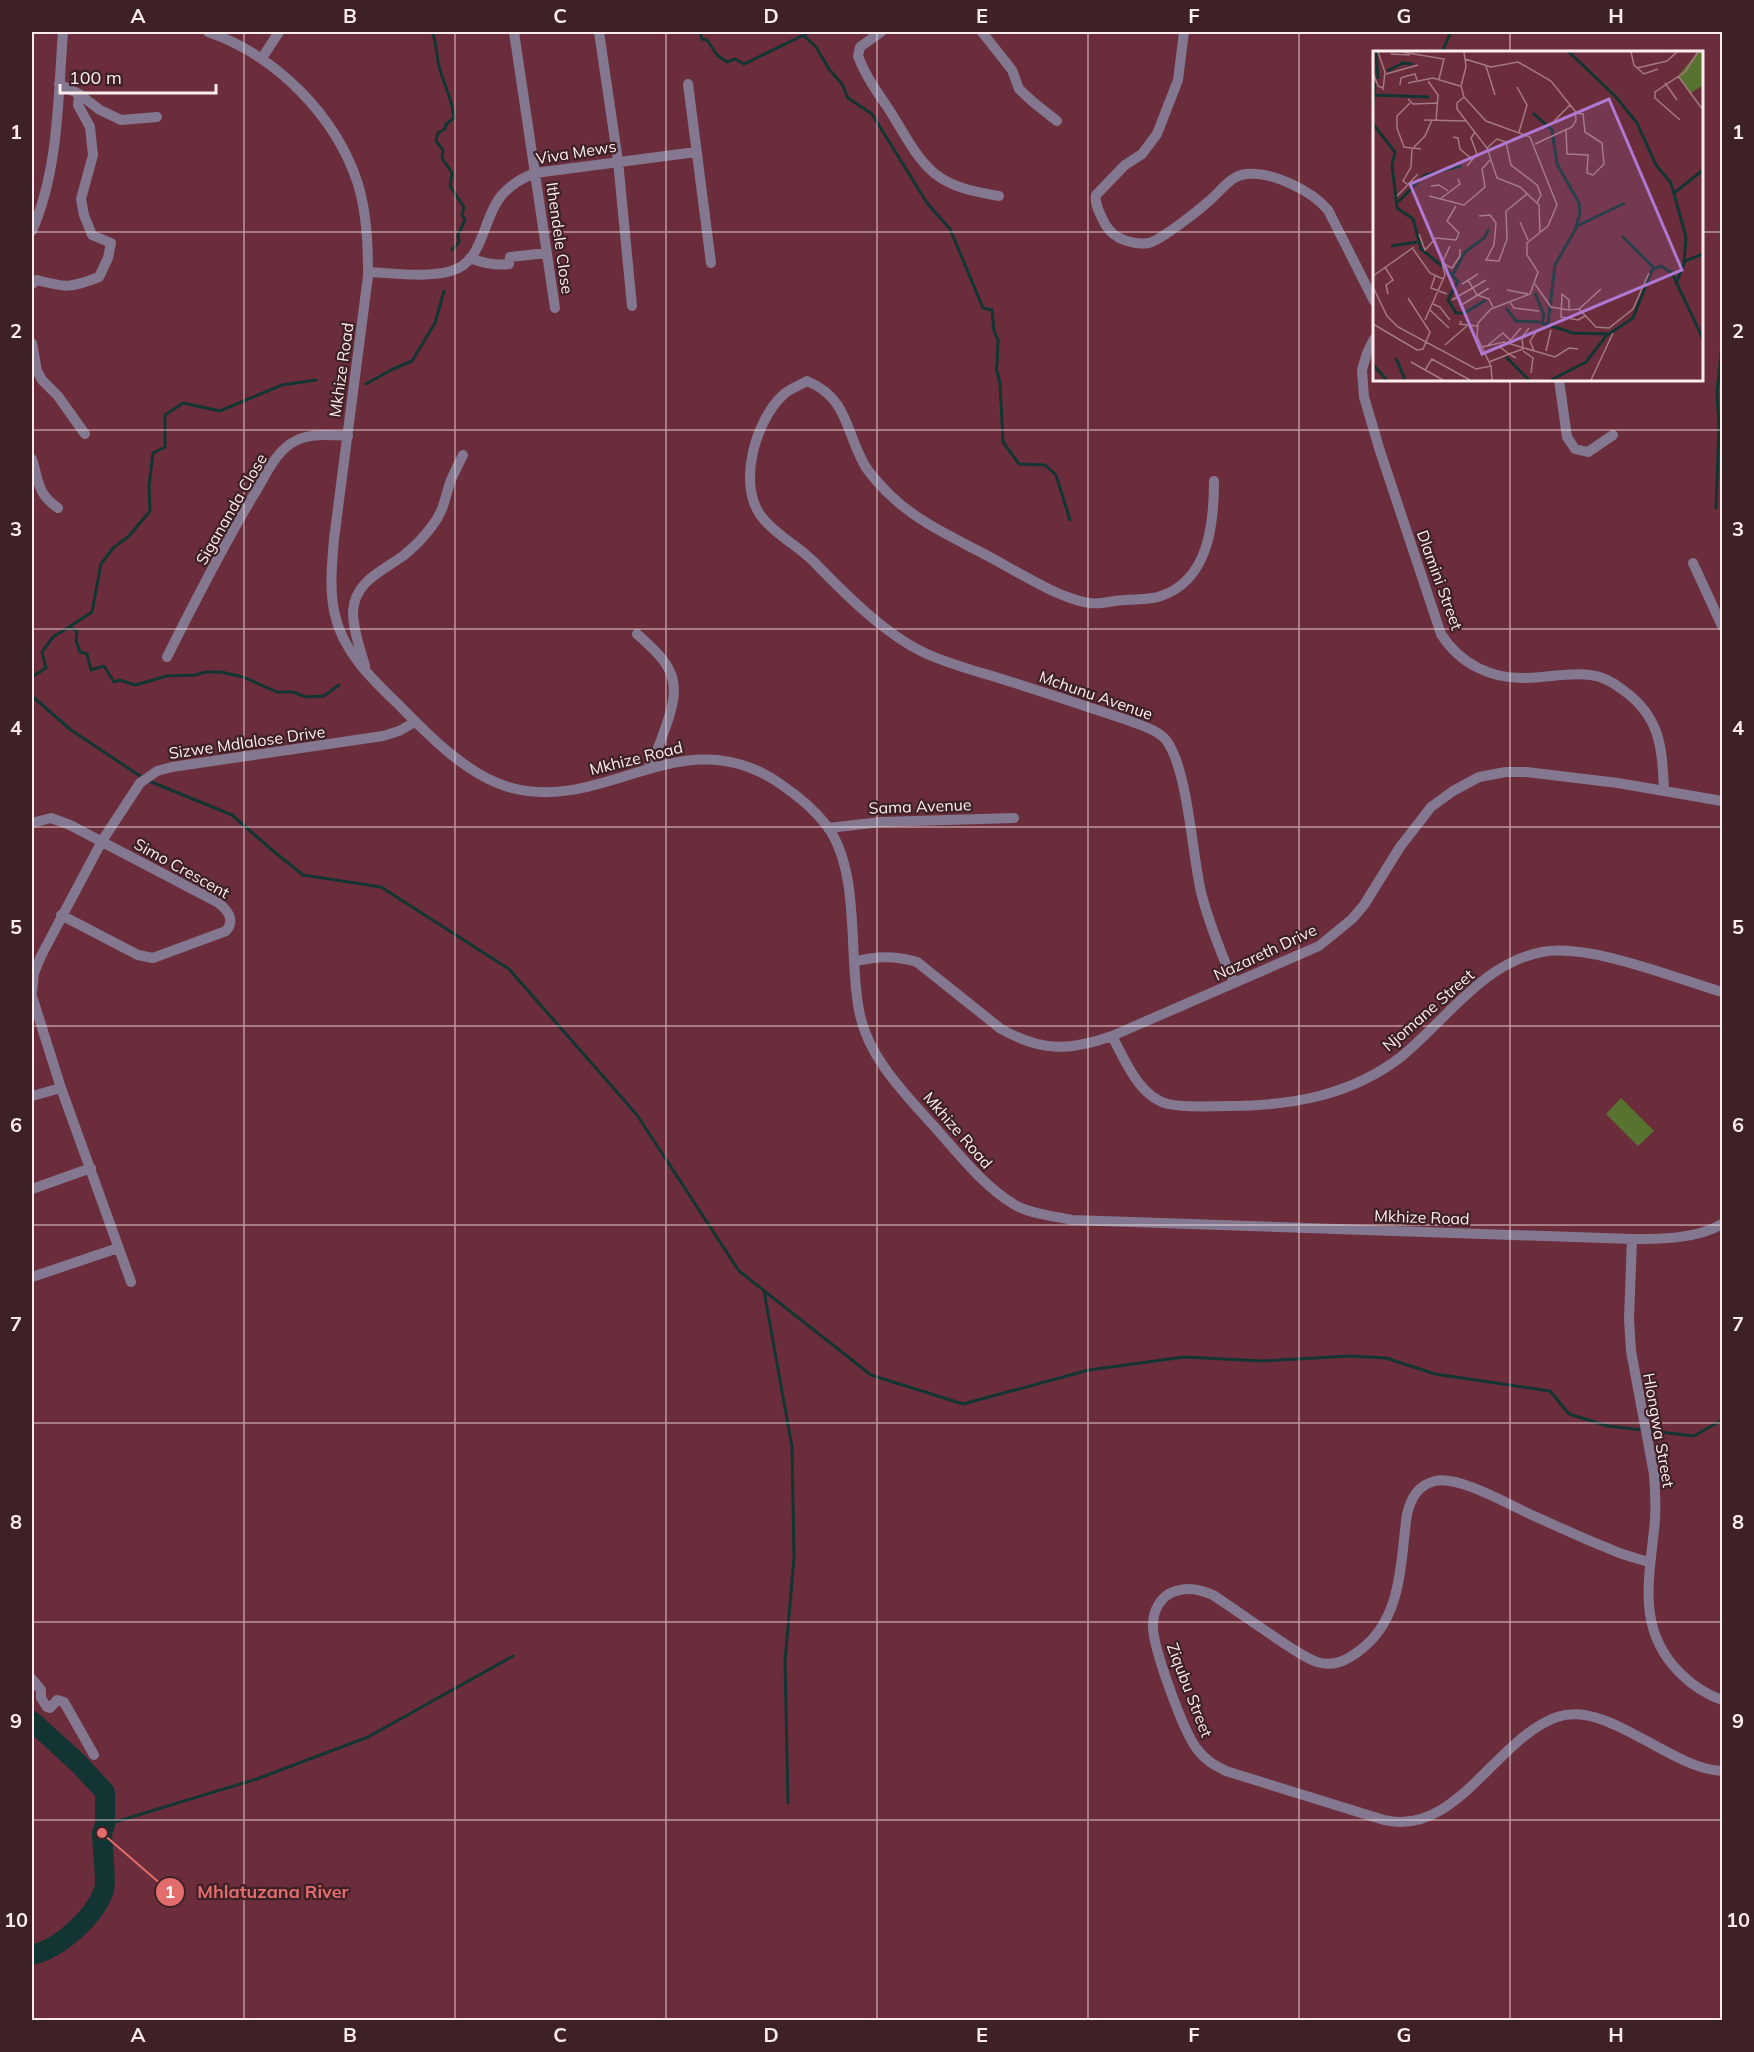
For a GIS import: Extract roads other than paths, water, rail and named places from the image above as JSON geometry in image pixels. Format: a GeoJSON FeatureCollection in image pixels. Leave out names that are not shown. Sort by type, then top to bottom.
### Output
{"type":"FeatureCollection","features":[{"type":"Feature","properties":{"kind":"street"},"geometry":{"type":"LineString","coordinates":[[32,231],[42,204],[56,129],[63,32]]}},
{"type":"Feature","properties":{"kind":"street","name":"Mkhize Road"},"geometry":{"type":"LineString","coordinates":[[208,32],[262,58],[304,95],[319,112],[349,161],[363,205],[368,272],[334,539],[332,596],[335,617],[346,644],[367,672],[443,748],[494,782],[513,789],[565,792],[648,768],[695,759],[727,761],[756,769],[779,782],[804,801],[828,828],[840,853],[849,882],[859,1011],[872,1046],[888,1071],[988,1186],[1019,1207],[1072,1220],[1632,1239],[1665,1239],[1694,1234],[1722,1224]]}},
{"type":"Feature","properties":{"kind":"street"},"geometry":{"type":"LineString","coordinates":[[262,58],[279,32]]}},
{"type":"Feature","properties":{"kind":"street","name":"Ithendele Close"},"geometry":{"type":"LineString","coordinates":[[514,32],[555,308]]}},
{"type":"Feature","properties":{"kind":"street"},"geometry":{"type":"LineString","coordinates":[[599,32],[618,161],[632,306]]}},
{"type":"Feature","properties":{"kind":"street"},"geometry":{"type":"LineString","coordinates":[[881,32],[860,47],[858,56],[879,96],[923,162],[948,182],[975,192],[999,196]]}},
{"type":"Feature","properties":{"kind":"street"},"geometry":{"type":"LineString","coordinates":[[982,32],[1012,70],[1019,89],[1041,110],[1057,121]]}},
{"type":"Feature","properties":{"kind":"street"},"geometry":{"type":"LineString","coordinates":[[1184,32],[1178,80],[1156,134],[1142,154],[1125,165],[1096,195],[1099,212],[1108,230],[1117,238],[1130,242],[1151,242],[1194,212],[1229,181],[1248,174],[1275,179],[1299,187],[1318,198],[1328,210],[1373,299]]}},
{"type":"Feature","properties":{"kind":"street"},"geometry":{"type":"LineString","coordinates":[[59,84],[100,110],[121,120],[158,117]]}},
{"type":"Feature","properties":{"kind":"street"},"geometry":{"type":"LineString","coordinates":[[688,84],[711,262]]}},
{"type":"Feature","properties":{"kind":"street"},"geometry":{"type":"LineString","coordinates":[[32,284],[37,280],[75,287],[99,277],[108,258],[111,243],[92,235],[84,215],[81,199],[93,155],[90,127],[78,105],[78,94]]}},
{"type":"Feature","properties":{"kind":"street","name":"Viva Mews"},"geometry":{"type":"LineString","coordinates":[[470,258],[500,197],[521,179],[535,173],[696,152]]}},
{"type":"Feature","properties":{"kind":"street"},"geometry":{"type":"LineString","coordinates":[[368,272],[449,272],[458,269],[470,258],[482,263],[499,265],[509,264],[510,257],[547,253]]}},
{"type":"Feature","properties":{"kind":"street","name":"Dlamini Street"},"geometry":{"type":"LineString","coordinates":[[1373,341],[1362,370],[1364,397],[1441,634],[1460,657],[1484,671],[1515,678],[1592,675],[1617,685],[1646,711],[1653,724],[1663,760],[1664,791]]}},
{"type":"Feature","properties":{"kind":"street"},"geometry":{"type":"LineString","coordinates":[[32,343],[37,371],[42,380],[58,396],[84,434]]}},
{"type":"Feature","properties":{"kind":"street","name":"Mchunu Avenue"},"geometry":{"type":"LineString","coordinates":[[1214,481],[1214,510],[1209,538],[1203,558],[1187,580],[1173,591],[1160,597],[1089,603],[1058,592],[950,537],[909,510],[890,495],[864,465],[839,408],[830,394],[807,381],[784,394],[760,431],[752,453],[750,491],[758,512],[772,528],[802,549],[827,576],[889,631],[928,654],[1130,721],[1165,738],[1176,758],[1182,779],[1201,891],[1211,926],[1234,983]]}},
{"type":"Feature","properties":{"kind":"street"},"geometry":{"type":"LineString","coordinates":[[1559,381],[1567,437],[1575,450],[1588,452],[1613,435]]}},
{"type":"Feature","properties":{"kind":"street","name":"Sigananda Close"},"geometry":{"type":"LineString","coordinates":[[167,657],[185,609],[283,450],[292,443],[317,435],[348,436]]}},
{"type":"Feature","properties":{"kind":"street"},"geometry":{"type":"LineString","coordinates":[[367,672],[356,638],[353,613],[358,592],[368,580],[404,555],[433,525],[443,509],[452,479],[463,455]]}},
{"type":"Feature","properties":{"kind":"street"},"geometry":{"type":"LineString","coordinates":[[32,459],[45,499],[58,508]]}},
{"type":"Feature","properties":{"kind":"street"},"geometry":{"type":"LineString","coordinates":[[1693,563],[1722,626]]}},
{"type":"Feature","properties":{"kind":"street"},"geometry":{"type":"LineString","coordinates":[[637,634],[662,659],[675,681],[673,705],[657,752],[648,768]]}},
{"type":"Feature","properties":{"kind":"street","name":"Sizwe Mdlalose Drive"},"geometry":{"type":"LineString","coordinates":[[131,1282],[32,1001],[34,973],[61,915],[102,841],[140,783],[158,771],[184,765],[383,736],[399,731],[415,722]]}},
{"type":"Feature","properties":{"kind":"street","name":"Nazareth Drive"},"geometry":{"type":"LineString","coordinates":[[854,962],[888,957],[917,962],[1001,1029],[1016,1038],[1041,1045],[1066,1048],[1081,1046],[1112,1036],[1319,946],[1336,933],[1364,905],[1400,847],[1431,807],[1466,783],[1494,774],[1526,772],[1618,783],[1722,801]]}},
{"type":"Feature","properties":{"kind":"street"},"geometry":{"type":"LineString","coordinates":[[32,823],[51,818],[102,841]]}},
{"type":"Feature","properties":{"kind":"street","name":"Sama Avenue"},"geometry":{"type":"LineString","coordinates":[[828,828],[893,821],[1014,818]]}},
{"type":"Feature","properties":{"kind":"street","name":"Simo Crescent"},"geometry":{"type":"LineString","coordinates":[[61,915],[138,956],[153,958],[220,934],[231,925],[228,912],[217,902],[102,841]]}},
{"type":"Feature","properties":{"kind":"street","name":"Njomane Street"},"geometry":{"type":"LineString","coordinates":[[1112,1036],[1141,1086],[1153,1098],[1167,1104],[1267,1106],[1320,1096],[1346,1087],[1382,1069],[1415,1044],[1472,990],[1526,956],[1544,952],[1576,952],[1602,956],[1722,992]]}},
{"type":"Feature","properties":{"kind":"street"},"geometry":{"type":"LineString","coordinates":[[32,1096],[61,1088]]}},
{"type":"Feature","properties":{"kind":"street"},"geometry":{"type":"LineString","coordinates":[[32,1189],[91,1168]]}},
{"type":"Feature","properties":{"kind":"street","name":"Hlongwa Street"},"geometry":{"type":"LineString","coordinates":[[1632,1239],[1629,1319],[1631,1351],[1656,1492],[1649,1562],[1648,1594],[1651,1626],[1660,1647],[1673,1666],[1697,1689],[1722,1700]]}},
{"type":"Feature","properties":{"kind":"street"},"geometry":{"type":"LineString","coordinates":[[32,1277],[118,1248]]}},
{"type":"Feature","properties":{"kind":"street","name":"Ziqubu Street"},"geometry":{"type":"LineString","coordinates":[[1649,1562],[1612,1551],[1472,1487],[1444,1480],[1435,1481],[1423,1486],[1410,1502],[1398,1588],[1395,1602],[1385,1622],[1363,1648],[1345,1661],[1326,1664],[1307,1658],[1213,1596],[1202,1590],[1191,1588],[1170,1592],[1163,1598],[1154,1613],[1154,1635],[1167,1681],[1195,1748],[1213,1765],[1384,1820],[1409,1822],[1437,1812],[1469,1788],[1521,1738],[1538,1726],[1568,1714],[1577,1713],[1598,1718],[1696,1765],[1722,1771]]}},
{"type":"Feature","properties":{"kind":"street"},"geometry":{"type":"LineString","coordinates":[[32,1679],[41,1690],[41,1698],[47,1707],[55,1705],[57,1700],[64,1702],[94,1755]]}},
{"type":"Feature","properties":{"kind":"waterway"},"geometry":{"type":"LineString","coordinates":[[432,32],[454,118],[446,124],[445,129],[438,133],[436,141],[443,150],[442,158],[452,173],[450,186],[464,207],[462,215],[465,220],[458,235],[459,242],[452,250]]}},
{"type":"Feature","properties":{"kind":"waterway"},"geometry":{"type":"LineString","coordinates":[[700,32],[702,39],[707,40],[717,55],[727,62],[735,59],[744,64],[810,32]]}},
{"type":"Feature","properties":{"kind":"waterway"},"geometry":{"type":"LineString","coordinates":[[1442,51],[1451,32]]}},
{"type":"Feature","properties":{"kind":"waterway"},"geometry":{"type":"LineString","coordinates":[[803,35],[816,47],[829,69],[842,84],[848,98],[872,114],[927,203],[950,229],[983,308],[992,310],[994,331],[998,340],[996,368],[1000,383],[1003,442],[1019,464],[1045,465],[1056,475],[1070,520]]}},
{"type":"Feature","properties":{"kind":"waterway"},"geometry":{"type":"LineString","coordinates":[[366,384],[412,361],[435,323],[444,291]]}},
{"type":"Feature","properties":{"kind":"waterway"},"geometry":{"type":"LineString","coordinates":[[1716,508],[1719,427],[1717,392],[1722,344]]}},
{"type":"Feature","properties":{"kind":"waterway"},"geometry":{"type":"LineString","coordinates":[[69,627],[92,612],[101,564],[113,548],[129,536],[150,511],[149,486],[153,453],[165,447],[165,415],[183,403],[220,411],[282,385],[316,380]]}},
{"type":"Feature","properties":{"kind":"waterway"},"geometry":{"type":"LineString","coordinates":[[32,677],[46,668],[42,652],[53,637],[69,627],[77,631],[76,641],[80,652],[87,654],[91,670],[104,666],[114,682],[120,680],[135,685],[167,676],[221,672],[243,677],[277,692],[293,692],[306,697],[324,696],[339,685]]}},
{"type":"Feature","properties":{"kind":"waterway"},"geometry":{"type":"LineString","coordinates":[[32,696],[71,730],[143,778]]}},
{"type":"Feature","properties":{"kind":"waterway"},"geometry":{"type":"LineString","coordinates":[[149,781],[232,815],[303,875],[381,887],[509,969],[637,1115],[739,1271],[871,1375],[963,1404],[1089,1370],[1184,1357],[1263,1361],[1350,1356],[1386,1358],[1435,1374],[1550,1391],[1569,1414],[1608,1426],[1694,1436],[1722,1420]]}},
{"type":"Feature","properties":{"kind":"waterway"},"geometry":{"type":"LineString","coordinates":[[764,1291],[792,1447],[794,1558],[785,1661],[788,1803]]}},
{"type":"Feature","properties":{"kind":"waterway"},"geometry":{"type":"LineString","coordinates":[[105,1825],[257,1779],[368,1737],[513,1656]]}},
{"type":"Feature","properties":{"kind":"waterway"},"geometry":{"type":"LineString","coordinates":[[32,1721],[78,1763],[105,1792],[105,1825],[102,1833],[104,1890],[93,1911],[75,1930],[53,1946],[32,1955]]}},
{"type":"Feature","properties":{"kind":"place","name":"Mhlatuzana River"},"geometry":{"type":"Point","coordinates":[102,1833]}}]}
